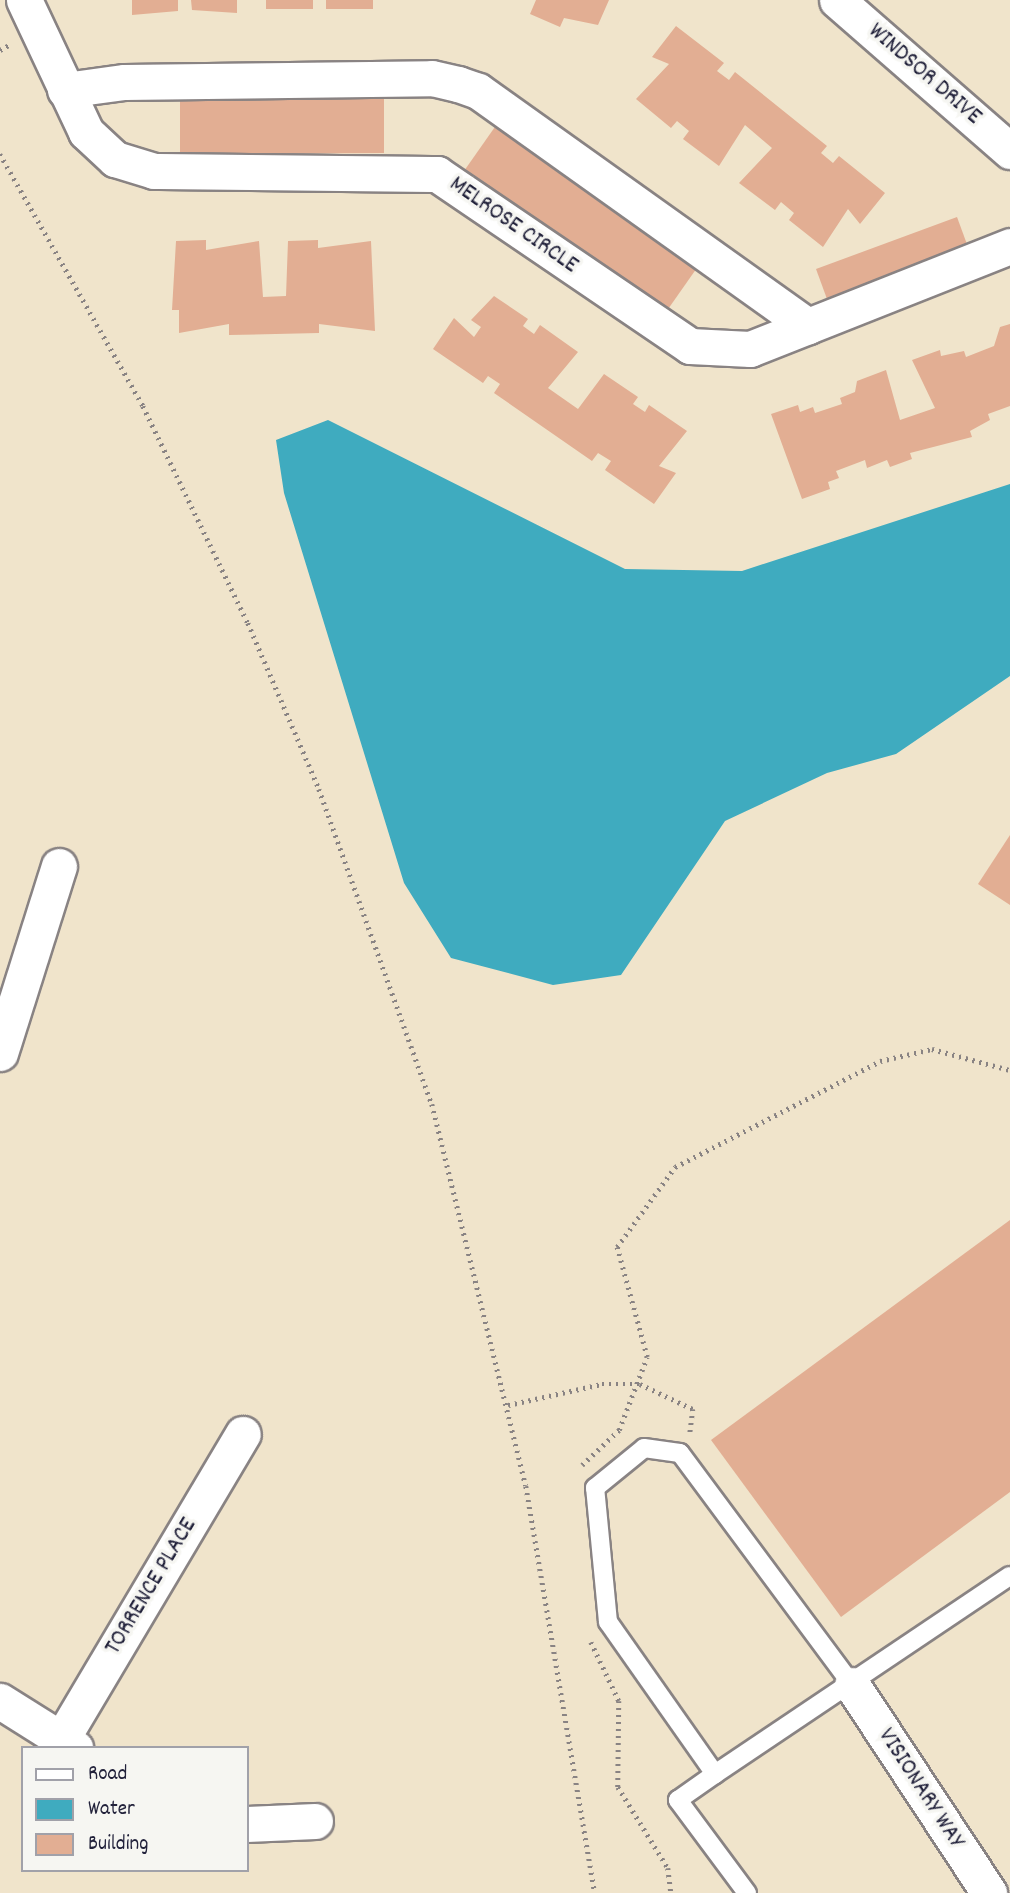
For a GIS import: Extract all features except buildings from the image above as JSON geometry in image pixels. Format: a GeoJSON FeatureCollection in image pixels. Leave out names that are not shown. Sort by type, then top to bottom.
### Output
{"type":"FeatureCollection","features":[{"type":"Feature","properties":{"kind":"street","name":"MELROSE CIRCLE"},"geometry":{"type":"LineString","coordinates":[[24,0],[65,90],[99,149],[154,171],[437,174],[690,346],[750,349],[1010,246]]}},
{"type":"Feature","properties":{"kind":"street","name":"WINDSOR DRIVE"},"geometry":{"type":"LineString","coordinates":[[837,0],[1010,150]]}},
{"type":"Feature","properties":{"kind":"street"},"geometry":{"type":"LineString","coordinates":[[65,90],[124,82],[432,78],[458,84],[478,91],[808,326]]}},
{"type":"Feature","properties":{"kind":"street"},"geometry":{"type":"LineString","coordinates":[[0,1053],[60,866]]}},
{"type":"Feature","properties":{"kind":"street","name":"TORRENCE PLACE"},"geometry":{"type":"LineString","coordinates":[[68,1744],[243,1434]]}},
{"type":"Feature","properties":{"kind":"street","name":"VISIONARY WAY"},"geometry":{"type":"LineString","coordinates":[[852,1685],[989,1893]]}},
{"type":"Feature","properties":{"kind":"street"},"geometry":{"type":"LineString","coordinates":[[0,1701],[68,1744]]}},
{"type":"Feature","properties":{"kind":"street"},"geometry":{"type":"LineString","coordinates":[[248,1824],[315,1821]]}},
{"type":"Feature","properties":{"kind":"lane"},"geometry":{"type":"LineString","coordinates":[[715,1773],[608,1622],[595,1488],[644,1448],[680,1453],[852,1685]]}},
{"type":"Feature","properties":{"kind":"lane"},"geometry":{"type":"LineString","coordinates":[[747,1893],[678,1800],[1010,1576]]}},
{"type":"Feature","properties":{"kind":"path"},"geometry":{"type":"LineString","coordinates":[[0,154],[143,406],[248,623],[319,789],[432,1104],[508,1405],[595,1893]]}},
{"type":"Feature","properties":{"kind":"path"},"geometry":{"type":"LineString","coordinates":[[576,1471],[619,1430],[640,1384],[647,1357],[617,1247],[675,1167],[880,1061],[932,1049],[1010,1070]]}},
{"type":"Feature","properties":{"kind":"path"},"geometry":{"type":"LineString","coordinates":[[508,1405],[602,1384],[640,1384],[693,1409],[696,1422],[680,1453]]}},
{"type":"Feature","properties":{"kind":"path"},"geometry":{"type":"LineString","coordinates":[[588,1635],[619,1701],[618,1787],[668,1868],[671,1893]]}},
{"type":"Feature","properties":{"kind":"water"},"geometry":{"type":"Polygon","coordinates":[[[328,420],[625,569],[742,571],[1010,484],[1010,676],[896,754],[827,773],[725,821],[621,975],[553,985],[451,958],[404,883],[284,493],[276,440],[328,420]]]}}]}
